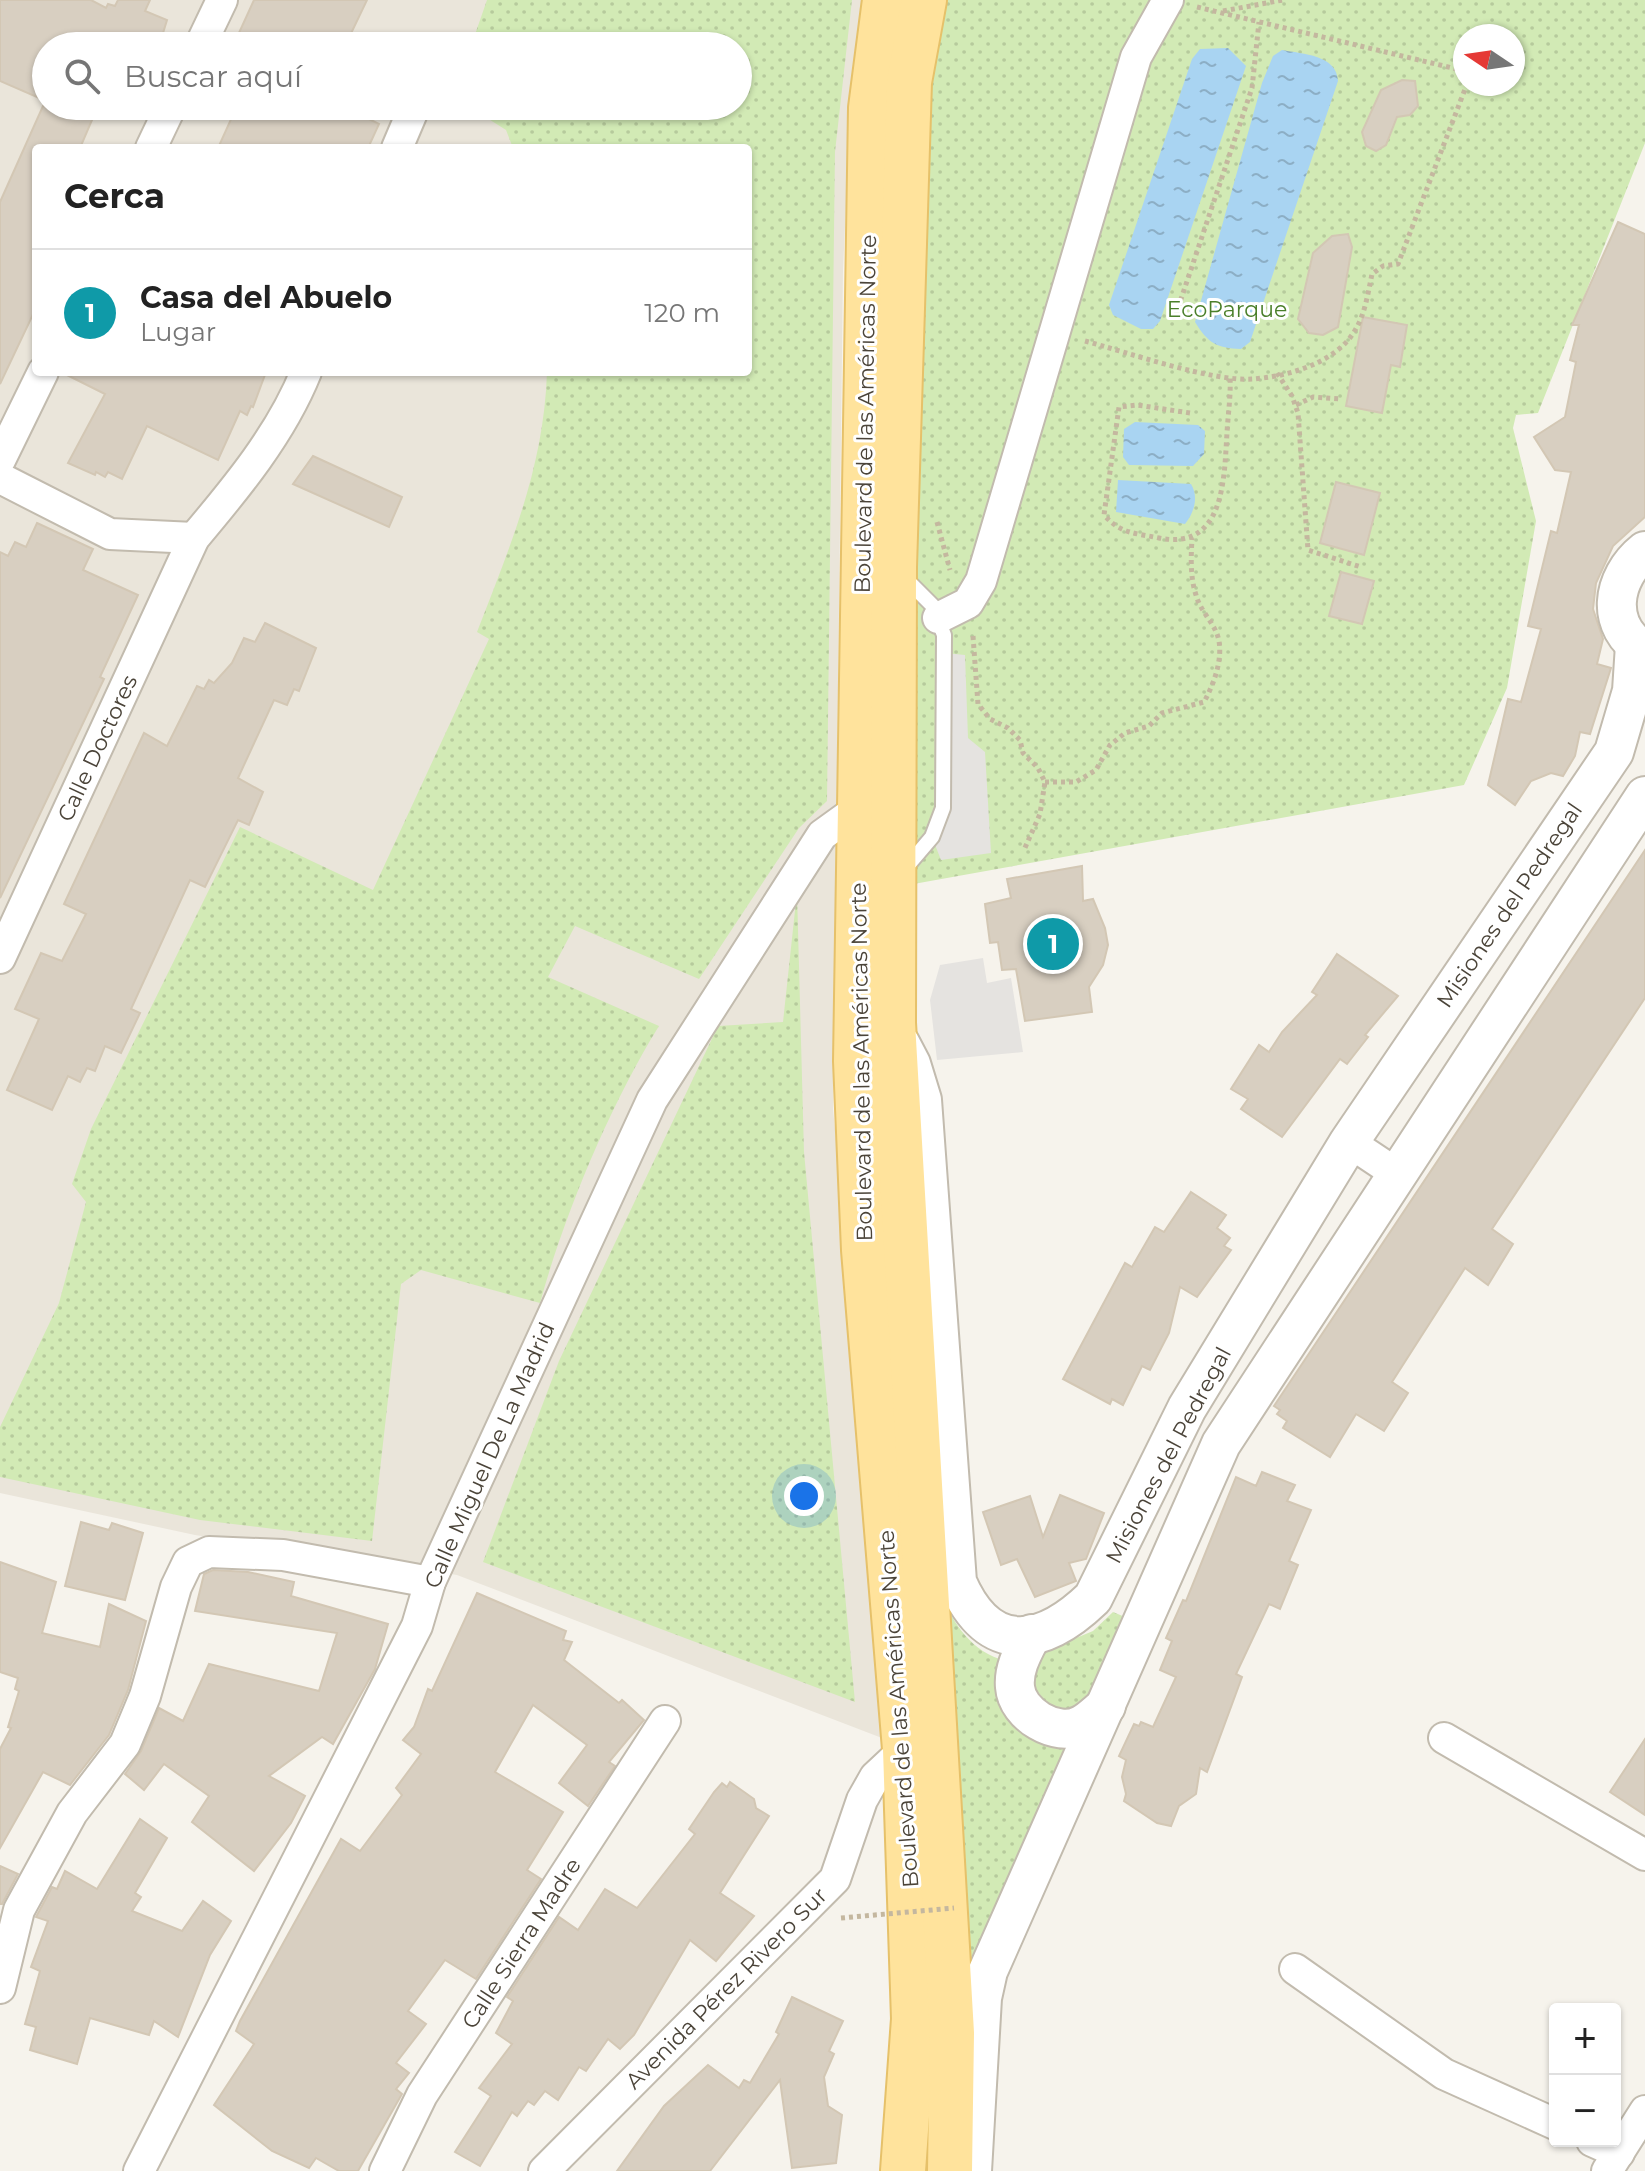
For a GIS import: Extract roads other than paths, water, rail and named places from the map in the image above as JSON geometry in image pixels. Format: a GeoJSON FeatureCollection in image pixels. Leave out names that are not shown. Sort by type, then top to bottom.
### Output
{"type":"FeatureCollection","features":[{"type":"Feature","properties":{"kind":"main road","name":"Boulevard de las Américas Norte"},"geometry":{"type":"LineString","coordinates":[[885,0],[871,108],[856,1061],[864,1250],[905,1749],[914,2019],[903,2171]]}},
{"type":"Feature","properties":{"kind":"main road","name":"Boulevard de las Américas Norte"},"geometry":{"type":"LineString","coordinates":[[924,0],[909,82],[894,567],[893,1030],[952,2033],[950,2171]]}},
{"type":"Feature","properties":{"kind":"street"},"geometry":{"type":"LineString","coordinates":[[207,32],[222,0]]}},
{"type":"Feature","properties":{"kind":"street"},"geometry":{"type":"LineString","coordinates":[[938,618],[968,603],[981,581],[1136,57],[1168,0]]}},
{"type":"Feature","properties":{"kind":"street"},"geometry":{"type":"LineString","coordinates":[[153,144],[164,120]]}},
{"type":"Feature","properties":{"kind":"street"},"geometry":{"type":"LineString","coordinates":[[399,144],[409,120]]}},
{"type":"Feature","properties":{"kind":"street"},"geometry":{"type":"LineString","coordinates":[[0,460],[41,376]]}},
{"type":"Feature","properties":{"kind":"street","name":"Calle Doctores"},"geometry":{"type":"LineString","coordinates":[[0,958],[194,538],[233,492],[291,409],[304,376]]}},
{"type":"Feature","properties":{"kind":"street"},"geometry":{"type":"LineString","coordinates":[[0,478],[110,534],[194,538]]}},
{"type":"Feature","properties":{"kind":"street"},"geometry":{"type":"LineString","coordinates":[[1640,648],[1623,631],[1616,595],[1631,562],[1645,551]]}},
{"type":"Feature","properties":{"kind":"street","name":"Misiones del Pedregal"},"geometry":{"type":"LineString","coordinates":[[893,1030],[911,1064],[922,1100],[957,1582],[967,1605],[981,1624],[1004,1635],[1032,1634],[1068,1621],[1093,1598],[1187,1408],[1349,1142],[1614,752],[1632,691],[1640,648]]}},
{"type":"Feature","properties":{"kind":"street","name":"Misiones del Pedregal"},"geometry":{"type":"LineString","coordinates":[[972,2171],[982,1998],[988,1971],[1221,1444],[1645,796]]}},
{"type":"Feature","properties":{"kind":"street","name":"Calle Miguel De La Madrid"},"geometry":{"type":"LineString","coordinates":[[139,2171],[417,1626],[430,1582],[652,1100],[822,835],[858,809]]}},
{"type":"Feature","properties":{"kind":"street"},"geometry":{"type":"LineString","coordinates":[[1349,1142],[1397,1174]]}},
{"type":"Feature","properties":{"kind":"street"},"geometry":{"type":"LineString","coordinates":[[0,1988],[19,1910],[72,1813],[125,1744],[145,1696],[176,1587],[188,1562],[209,1552],[283,1555],[430,1582]]}},
{"type":"Feature","properties":{"kind":"street"},"geometry":{"type":"LineString","coordinates":[[1032,1634],[1017,1665],[1015,1688],[1021,1708],[1056,1729],[1080,1727],[1106,1706]]}},
{"type":"Feature","properties":{"kind":"street","name":"Calle Sierra Madre"},"geometry":{"type":"LineString","coordinates":[[397,2167],[422,2095],[665,1721]]}},
{"type":"Feature","properties":{"kind":"street"},"geometry":{"type":"LineString","coordinates":[[1444,1738],[1645,1855]]}},
{"type":"Feature","properties":{"kind":"street","name":"Avenida Pérez Rivero Sur"},"geometry":{"type":"LineString","coordinates":[[544,2171],[835,1879],[862,1800],[875,1777],[905,1749]]}},
{"type":"Feature","properties":{"kind":"street"},"geometry":{"type":"LineString","coordinates":[[1295,1969],[1444,2074],[1549,2121]]}},
{"type":"Feature","properties":{"kind":"street"},"geometry":{"type":"LineString","coordinates":[[1606,2155],[1645,2111]]}},
{"type":"Feature","properties":{"kind":"lane"},"geometry":{"type":"LineString","coordinates":[[892,883],[932,837],[943,808],[944,635],[932,605],[894,567]]}},
{"type":"Feature","properties":{"kind":"water"},"geometry":{"type":"Polygon","coordinates":[[[1228,48],[1246,66],[1160,321],[1153,329],[1141,329],[1113,315],[1109,305],[1192,59],[1200,49],[1228,48]]]}},
{"type":"Feature","properties":{"kind":"water"},"geometry":{"type":"Polygon","coordinates":[[[1282,50],[1318,57],[1332,66],[1338,81],[1250,342],[1241,349],[1225,347],[1209,340],[1195,322],[1262,83],[1273,56],[1282,50]]]}},
{"type":"Feature","properties":{"kind":"water"},"geometry":{"type":"Polygon","coordinates":[[[1135,422],[1198,425],[1205,431],[1204,454],[1193,466],[1129,465],[1123,457],[1124,429],[1135,422]]]}},
{"type":"Feature","properties":{"kind":"water"},"geometry":{"type":"Polygon","coordinates":[[[1118,480],[1191,484],[1195,499],[1191,515],[1185,524],[1116,512],[1118,480]]]}},
{"type":"Feature","properties":{"kind":"place","name":"Casa del Abuelo"},"geometry":{"type":"Point","coordinates":[1053,944]}},
{"type":"Feature","properties":{"kind":"park label","name":"EcoParque"},"geometry":{"type":"Point","coordinates":[1227,309]}}]}
